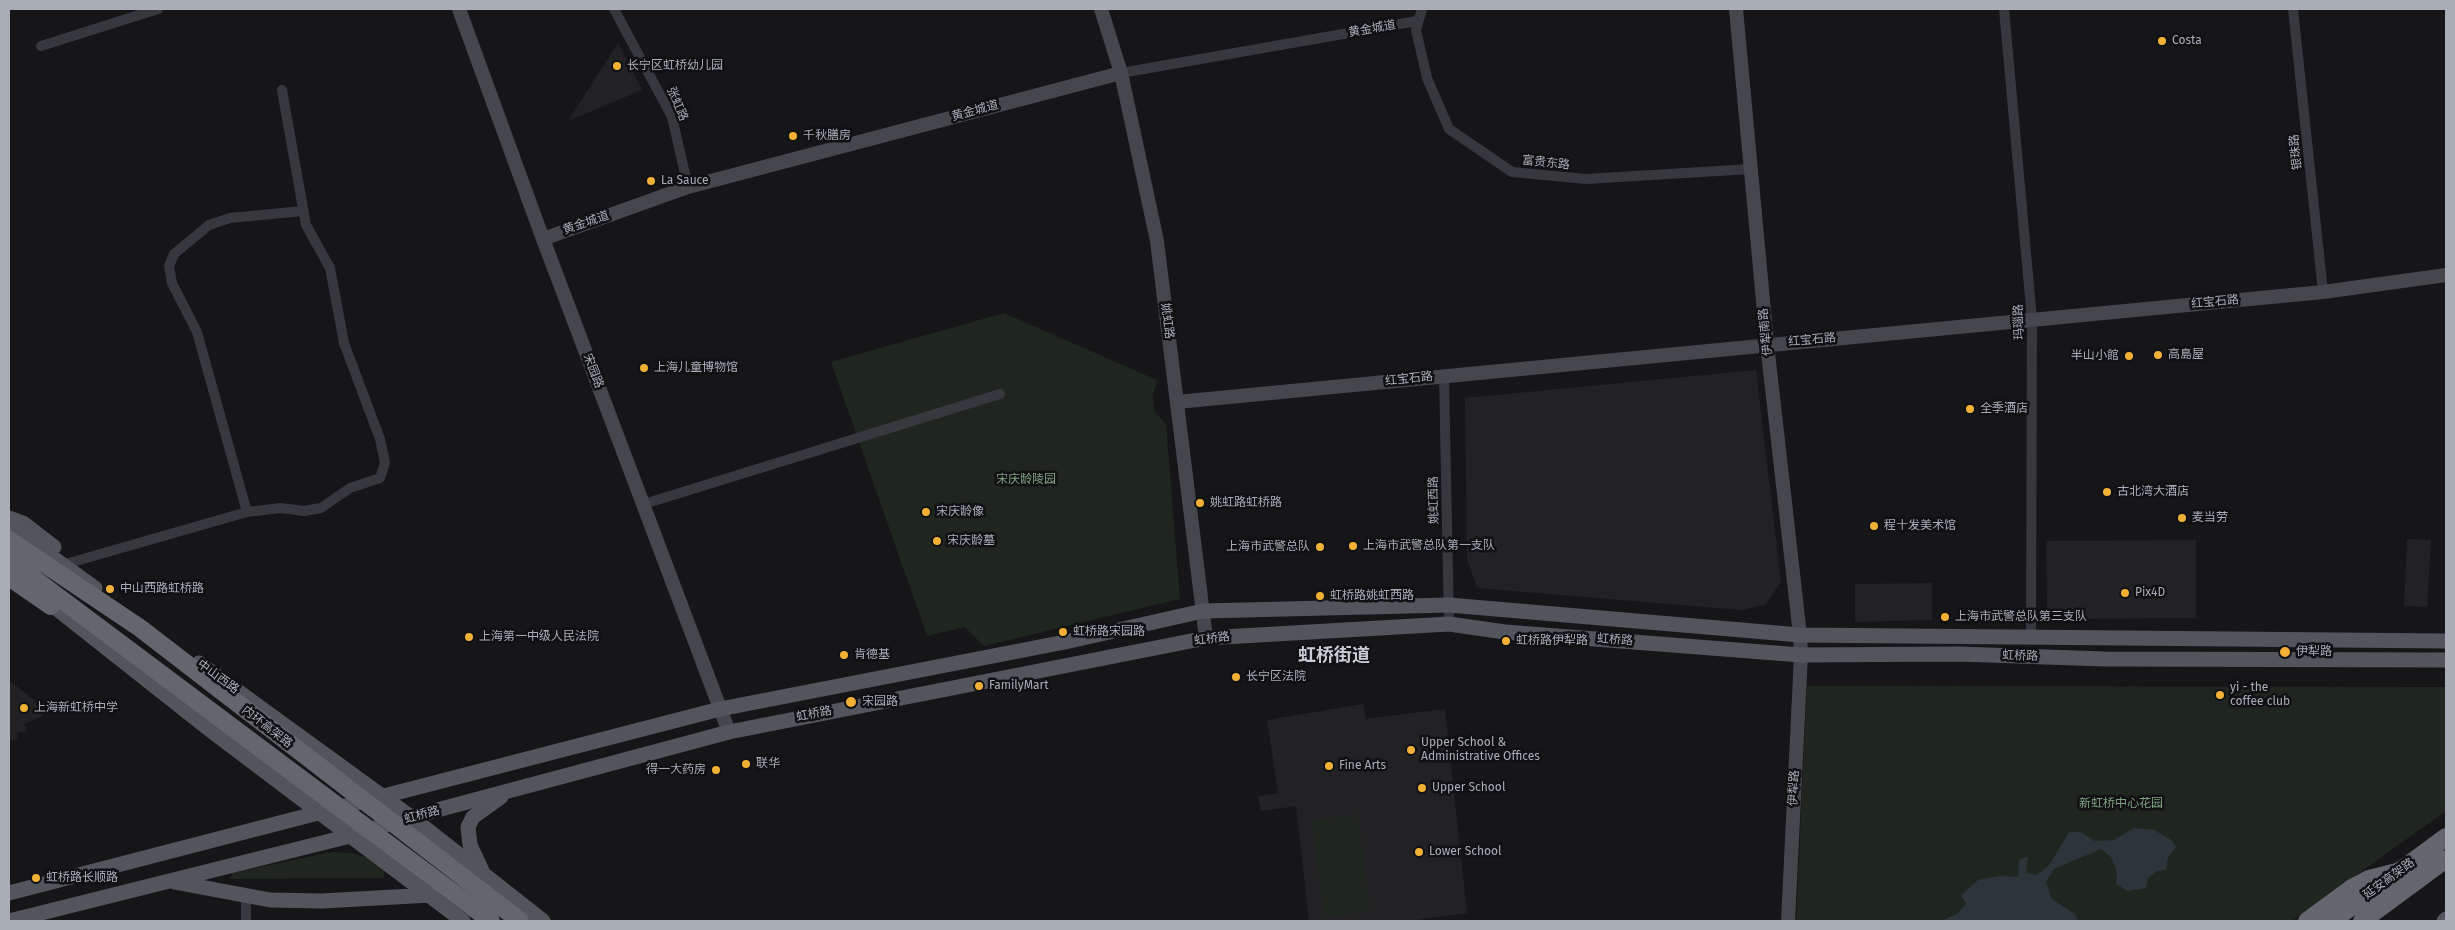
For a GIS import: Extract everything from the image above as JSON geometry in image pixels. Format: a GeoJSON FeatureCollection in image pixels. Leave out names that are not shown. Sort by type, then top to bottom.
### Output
{"type":"FeatureCollection","features":[{"type":"Feature","properties":{"kind":"highway","name":"内环高架路"},"geometry":{"type":"LineString","coordinates":[[12,546],[140,659],[491,921]]}},
{"type":"Feature","properties":{"kind":"highway","name":"内环高架路"},"geometry":{"type":"LineString","coordinates":[[12,546],[140,628],[520,921]]}},
{"type":"Feature","properties":{"kind":"highway"},"geometry":{"type":"LineString","coordinates":[[9,577],[81,627],[140,659]]}},
{"type":"Feature","properties":{"kind":"highway","name":"延安高架路"},"geometry":{"type":"LineString","coordinates":[[2332,921],[2446,837]]}},
{"type":"Feature","properties":{"kind":"highway","name":"延安高架路"},"geometry":{"type":"LineString","coordinates":[[2362,921],[2446,859]]}},
{"type":"Feature","properties":{"kind":"highway"},"geometry":{"type":"LineString","coordinates":[[2307,921],[2352,888],[2369,879],[2406,870],[2446,866]]}},
{"type":"Feature","properties":{"kind":"main road"},"geometry":{"type":"LineString","coordinates":[[9,518],[23,523],[68,563]]}},
{"type":"Feature","properties":{"kind":"main road","name":"中山西路"},"geometry":{"type":"LineString","coordinates":[[9,526],[68,563],[100,591],[383,796],[543,921]]}},
{"type":"Feature","properties":{"kind":"main road"},"geometry":{"type":"LineString","coordinates":[[9,571],[289,790],[463,921]]}},
{"type":"Feature","properties":{"kind":"main road","name":"虹桥路"},"geometry":{"type":"LineString","coordinates":[[9,893],[290,822],[383,796],[720,709],[1065,642],[1203,611],[1449,605],[1800,635],[2446,641]]}},
{"type":"Feature","properties":{"kind":"main road","name":"虹桥路"},"geometry":{"type":"LineString","coordinates":[[9,921],[350,836],[411,817],[729,732],[1206,638],[1450,624],[1506,632],[1801,655],[1959,654],[2105,659],[2446,660]]}},
{"type":"Feature","properties":{"kind":"main road"},"geometry":{"type":"LineString","coordinates":[[289,790],[295,809],[290,822]]}},
{"type":"Feature","properties":{"kind":"main road"},"geometry":{"type":"LineString","coordinates":[[482,873],[470,845],[468,827],[474,817],[509,792]]}},
{"type":"Feature","properties":{"kind":"main road"},"geometry":{"type":"LineString","coordinates":[[170,881],[246,897],[270,900],[322,901],[431,896]]}},
{"type":"Feature","properties":{"kind":"street"},"geometry":{"type":"LineString","coordinates":[[41,46],[158,9]]}},
{"type":"Feature","properties":{"kind":"street","name":"宋园路"},"geometry":{"type":"LineString","coordinates":[[459,9],[543,239],[729,732]]}},
{"type":"Feature","properties":{"kind":"street","name":"张虹路"},"geometry":{"type":"LineString","coordinates":[[614,9],[672,117],[688,187]]}},
{"type":"Feature","properties":{"kind":"street","name":"姚虹路"},"geometry":{"type":"LineString","coordinates":[[1102,9],[1121,73],[1156,241],[1206,638]]}},
{"type":"Feature","properties":{"kind":"street","name":"富贵东路"},"geometry":{"type":"LineString","coordinates":[[1422,9],[1417,21],[1416,30],[1427,78],[1449,129],[1512,172],[1586,179],[1751,169]]}},
{"type":"Feature","properties":{"kind":"street","name":"伊犁南路"},"geometry":{"type":"LineString","coordinates":[[1736,9],[1767,344],[1801,655]]}},
{"type":"Feature","properties":{"kind":"street","name":"玛瑙路"},"geometry":{"type":"LineString","coordinates":[[2004,9],[2032,319],[2031,636]]}},
{"type":"Feature","properties":{"kind":"street","name":"银珠路"},"geometry":{"type":"LineString","coordinates":[[2293,9],[2323,292]]}},
{"type":"Feature","properties":{"kind":"street","name":"黄金城道"},"geometry":{"type":"LineString","coordinates":[[543,239],[688,187],[1121,73],[1417,21]]}},
{"type":"Feature","properties":{"kind":"street"},"geometry":{"type":"LineString","coordinates":[[68,563],[247,512],[281,508],[304,511],[321,508],[350,488],[380,478],[385,463],[380,439],[344,343],[330,268],[306,225],[282,90]]}},
{"type":"Feature","properties":{"kind":"street"},"geometry":{"type":"LineString","coordinates":[[247,512],[197,332],[172,283],[169,266],[174,254],[209,225],[230,218],[303,211]]}},
{"type":"Feature","properties":{"kind":"street","name":"红宝石路"},"geometry":{"type":"LineString","coordinates":[[1177,402],[2323,292],[2446,275]]}},
{"type":"Feature","properties":{"kind":"street","name":"姚虹西路"},"geometry":{"type":"LineString","coordinates":[[1444,376],[1450,624]]}},
{"type":"Feature","properties":{"kind":"street"},"geometry":{"type":"LineString","coordinates":[[644,504],[1000,394]]}},
{"type":"Feature","properties":{"kind":"street","name":"伊犁路"},"geometry":{"type":"LineString","coordinates":[[1788,921],[1801,655]]}},
{"type":"Feature","properties":{"kind":"street"},"geometry":{"type":"LineString","coordinates":[[246,897],[246,921]]}},
{"type":"Feature","properties":{"kind":"shaded area","name":"长宁区虹桥幼儿园"},"geometry":{"type":"Polygon","coordinates":[[[618,43],[642,90],[568,121],[618,43]]]}},
{"type":"Feature","properties":{"kind":"shaded area"},"geometry":{"type":"Polygon","coordinates":[[[1756,370],[1781,582],[1765,605],[1741,610],[1477,588],[1467,559],[1465,398],[1756,370]]]}},
{"type":"Feature","properties":{"kind":"shaded area"},"geometry":{"type":"Polygon","coordinates":[[[2407,539],[2431,540],[2427,607],[2404,606],[2407,539]]]}},
{"type":"Feature","properties":{"kind":"shaded area"},"geometry":{"type":"Polygon","coordinates":[[[2196,540],[2196,618],[2056,619],[2047,608],[2046,541],[2196,540]]]}},
{"type":"Feature","properties":{"kind":"shaded area"},"geometry":{"type":"Polygon","coordinates":[[[1932,583],[1932,620],[1855,622],[1855,584],[1932,583]]]}},
{"type":"Feature","properties":{"kind":"shaded area","name":"上海新虹桥中学"},"geometry":{"type":"Polygon","coordinates":[[[9,680],[34,700],[43,716],[24,724],[27,731],[17,733],[17,739],[9,741],[9,680]]]}},
{"type":"Feature","properties":{"kind":"shaded area"},"geometry":{"type":"Polygon","coordinates":[[[1363,704],[1366,719],[1445,709],[1467,913],[1410,921],[1309,921],[1296,806],[1261,811],[1258,796],[1278,793],[1267,720],[1363,704]]]}},
{"type":"Feature","properties":{"kind":"shaded area"},"geometry":{"type":"Polygon","coordinates":[[[2134,828],[2154,830],[2173,841],[2176,847],[2168,858],[2166,870],[2157,871],[2148,878],[2146,888],[2128,891],[2116,884],[2117,872],[2111,857],[2101,849],[2054,869],[2046,882],[2052,899],[2075,914],[2078,921],[1941,921],[1957,914],[1966,904],[1961,895],[1978,880],[2000,876],[2018,877],[2019,860],[2028,856],[2026,873],[2037,875],[2050,864],[2069,832],[2080,832],[2095,841],[2114,840],[2134,828]]]}},
{"type":"Feature","properties":{"kind":"green space","name":"宋庆龄陵园"},"geometry":{"type":"Polygon","coordinates":[[[1004,313],[1157,380],[1153,396],[1154,411],[1166,424],[1180,599],[984,646],[965,627],[927,636],[831,362],[1004,313]]]}},
{"type":"Feature","properties":{"kind":"green space","name":"新虹桥中心花园"},"geometry":{"type":"Polygon","coordinates":[[[1807,686],[2446,687],[2446,811],[2292,921],[1796,921],[1807,686]]]}},
{"type":"Feature","properties":{"kind":"green space"},"geometry":{"type":"Polygon","coordinates":[[[1358,815],[1370,911],[1324,917],[1312,820],[1358,815]]]}},
{"type":"Feature","properties":{"kind":"green space"},"geometry":{"type":"Polygon","coordinates":[[[331,852],[350,853],[369,858],[384,871],[384,878],[231,879],[232,873],[331,852]]]}},
{"type":"Feature","properties":{"kind":"place","name":"Costa"},"geometry":{"type":"Point","coordinates":[2162,41]}},
{"type":"Feature","properties":{"kind":"place","name":"长宁区虹桥幼儿园"},"geometry":{"type":"Point","coordinates":[617,66]}},
{"type":"Feature","properties":{"kind":"place","name":"千秋膳房"},"geometry":{"type":"Point","coordinates":[793,136]}},
{"type":"Feature","properties":{"kind":"place","name":"La Sauce"},"geometry":{"type":"Point","coordinates":[651,181]}},
{"type":"Feature","properties":{"kind":"place","name":"高島屋"},"geometry":{"type":"Point","coordinates":[2158,355]}},
{"type":"Feature","properties":{"kind":"place","name":"半山小館"},"geometry":{"type":"Point","coordinates":[2129,356]}},
{"type":"Feature","properties":{"kind":"place","name":"上海儿童博物馆"},"geometry":{"type":"Point","coordinates":[644,368]}},
{"type":"Feature","properties":{"kind":"place","name":"全季酒店"},"geometry":{"type":"Point","coordinates":[1970,409]}},
{"type":"Feature","properties":{"kind":"place","name":"古北湾大酒店"},"geometry":{"type":"Point","coordinates":[2107,492]}},
{"type":"Feature","properties":{"kind":"place","name":"姚虹路虹桥路"},"geometry":{"type":"Point","coordinates":[1200,503]}},
{"type":"Feature","properties":{"kind":"place","name":"宋庆龄像"},"geometry":{"type":"Point","coordinates":[926,512]}},
{"type":"Feature","properties":{"kind":"place","name":"麦当劳"},"geometry":{"type":"Point","coordinates":[2182,518]}},
{"type":"Feature","properties":{"kind":"place","name":"程十发美术馆"},"geometry":{"type":"Point","coordinates":[1874,526]}},
{"type":"Feature","properties":{"kind":"place","name":"宋庆龄墓"},"geometry":{"type":"Point","coordinates":[937,541]}},
{"type":"Feature","properties":{"kind":"place","name":"上海市武警总队第一支队"},"geometry":{"type":"Point","coordinates":[1353,546]}},
{"type":"Feature","properties":{"kind":"place","name":"上海市武警总队"},"geometry":{"type":"Point","coordinates":[1320,547]}},
{"type":"Feature","properties":{"kind":"place","name":"中山西路虹桥路"},"geometry":{"type":"Point","coordinates":[110,589]}},
{"type":"Feature","properties":{"kind":"place","name":"Pix4D"},"geometry":{"type":"Point","coordinates":[2125,593]}},
{"type":"Feature","properties":{"kind":"place","name":"虹桥路姚虹西路"},"geometry":{"type":"Point","coordinates":[1320,596]}},
{"type":"Feature","properties":{"kind":"place","name":"上海市武警总队第三支队"},"geometry":{"type":"Point","coordinates":[1945,617]}},
{"type":"Feature","properties":{"kind":"place","name":"虹桥路宋园路"},"geometry":{"type":"Point","coordinates":[1063,632]}},
{"type":"Feature","properties":{"kind":"place","name":"上海第一中级人民法院"},"geometry":{"type":"Point","coordinates":[469,637]}},
{"type":"Feature","properties":{"kind":"place","name":"虹桥路伊犁路"},"geometry":{"type":"Point","coordinates":[1506,641]}},
{"type":"Feature","properties":{"kind":"place","name":"伊犁路"},"geometry":{"type":"Point","coordinates":[2285,652]}},
{"type":"Feature","properties":{"kind":"place","name":"肯德基"},"geometry":{"type":"Point","coordinates":[844,655]}},
{"type":"Feature","properties":{"kind":"place","name":"长宁区法院"},"geometry":{"type":"Point","coordinates":[1236,677]}},
{"type":"Feature","properties":{"kind":"place","name":"FamilyMart"},"geometry":{"type":"Point","coordinates":[979,686]}},
{"type":"Feature","properties":{"kind":"place","name":"yi - the coffee club"},"geometry":{"type":"Point","coordinates":[2220,695]}},
{"type":"Feature","properties":{"kind":"place","name":"宋园路"},"geometry":{"type":"Point","coordinates":[851,702]}},
{"type":"Feature","properties":{"kind":"place","name":"上海新虹桥中学"},"geometry":{"type":"Point","coordinates":[24,708]}},
{"type":"Feature","properties":{"kind":"place","name":"Upper School & Administrative Offices"},"geometry":{"type":"Point","coordinates":[1411,750]}},
{"type":"Feature","properties":{"kind":"place","name":"联华"},"geometry":{"type":"Point","coordinates":[746,764]}},
{"type":"Feature","properties":{"kind":"place","name":"Fine Arts"},"geometry":{"type":"Point","coordinates":[1329,766]}},
{"type":"Feature","properties":{"kind":"place","name":"得一大药房"},"geometry":{"type":"Point","coordinates":[716,770]}},
{"type":"Feature","properties":{"kind":"place","name":"Upper School"},"geometry":{"type":"Point","coordinates":[1422,788]}},
{"type":"Feature","properties":{"kind":"place","name":"Lower School"},"geometry":{"type":"Point","coordinates":[1419,852]}},
{"type":"Feature","properties":{"kind":"place","name":"虹桥路长顺路"},"geometry":{"type":"Point","coordinates":[36,878]}},
{"type":"Feature","properties":{"kind":"district","name":"虹桥街道"},"geometry":{"type":"Point","coordinates":[1334,656]}}]}
